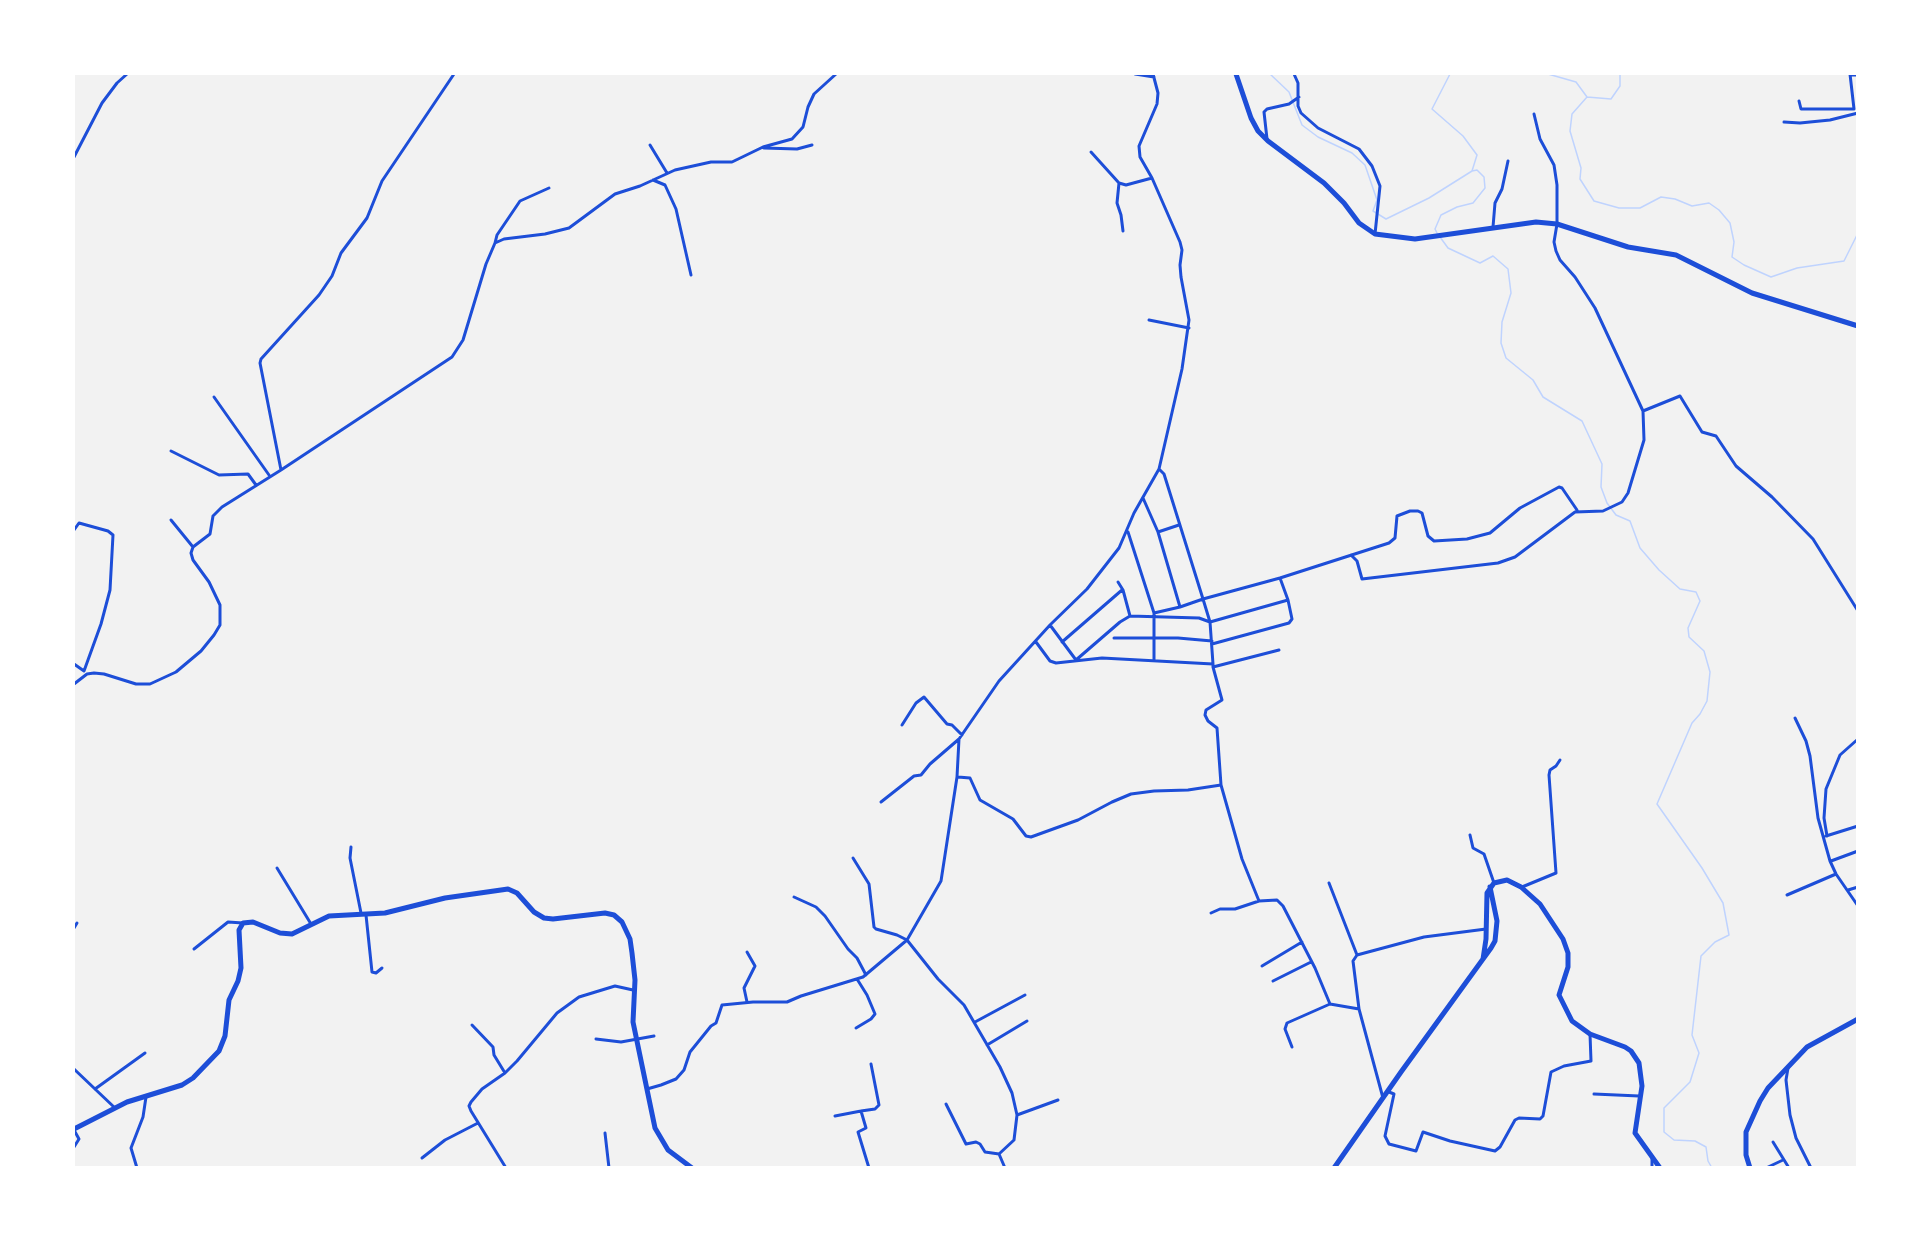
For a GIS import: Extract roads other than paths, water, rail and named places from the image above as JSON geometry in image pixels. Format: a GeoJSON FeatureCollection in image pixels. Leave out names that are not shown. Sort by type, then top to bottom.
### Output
{"type":"FeatureCollection","features":[{"type":"Feature","properties":{"kind":"main road"},"geometry":{"type":"LineString","coordinates":[[1236,74],[1254,126],[1268,141],[1324,183],[1344,203],[1359,223],[1375,234],[1409,239],[1536,222],[1557,224],[1629,247],[1676,255],[1752,293],[1857,326]]}},
{"type":"Feature","properties":{"kind":"main road"},"geometry":{"type":"LineString","coordinates":[[1483,959],[1486,897],[1492,885],[1507,880],[1521,887],[1546,912],[1563,939],[1568,953],[1568,968],[1559,995],[1572,1021],[1590,1034],[1618,1043],[1631,1051],[1641,1069],[1641,1096],[1635,1133],[1660,1167]]}},
{"type":"Feature","properties":{"kind":"main road"},"geometry":{"type":"LineString","coordinates":[[1334,1167],[1495,941],[1497,921],[1492,885]]}},
{"type":"Feature","properties":{"kind":"main road"},"geometry":{"type":"LineString","coordinates":[[74,1130],[115,1108],[182,1085],[193,1078],[219,1051],[225,1036],[229,1000],[241,968],[239,930],[243,923],[253,922],[275,932],[296,933],[329,916],[393,912],[445,898],[508,889],[517,893],[534,912],[544,918],[553,919],[598,913],[610,914],[622,922],[630,939],[635,990],[632,1016],[655,1128],[661,1141],[673,1155],[693,1167]]}},
{"type":"Feature","properties":{"kind":"main road"},"geometry":{"type":"LineString","coordinates":[[1750,1167],[1746,1148],[1748,1125],[1765,1093],[1807,1047],[1857,1019]]}},
{"type":"Feature","properties":{"kind":"street"},"geometry":{"type":"LineString","coordinates":[[74,157],[102,103],[127,74]]}},
{"type":"Feature","properties":{"kind":"street"},"geometry":{"type":"LineString","coordinates":[[281,470],[261,359],[319,295],[332,276],[341,253],[363,225],[388,172],[454,74]]}},
{"type":"Feature","properties":{"kind":"street"},"geometry":{"type":"LineString","coordinates":[[495,243],[504,239],[545,234],[569,228],[615,194],[640,186],[667,173],[711,162],[732,162],[763,147],[790,140],[803,127],[814,93],[836,74]]}},
{"type":"Feature","properties":{"kind":"street"},"geometry":{"type":"LineString","coordinates":[[880,802],[916,775],[921,775],[930,764],[959,740],[999,681],[1050,625],[1087,589],[1119,548],[1159,469],[1189,328],[1181,277],[1180,242],[1142,160],[1139,146],[1156,104],[1158,93],[1154,75],[1135,74]]}},
{"type":"Feature","properties":{"kind":"street"},"geometry":{"type":"LineString","coordinates":[[1294,74],[1299,97],[1298,106],[1307,120],[1318,128],[1359,148],[1366,157],[1380,186],[1375,234]]}},
{"type":"Feature","properties":{"kind":"street"},"geometry":{"type":"LineString","coordinates":[[1856,112],[1850,74],[1857,75]]}},
{"type":"Feature","properties":{"kind":"street"},"geometry":{"type":"LineString","coordinates":[[1268,141],[1264,112],[1291,103],[1299,97]]}},
{"type":"Feature","properties":{"kind":"street"},"geometry":{"type":"LineString","coordinates":[[1799,101],[1801,109],[1856,112]]}},
{"type":"Feature","properties":{"kind":"street"},"geometry":{"type":"LineString","coordinates":[[1784,122],[1830,120],[1856,112]]}},
{"type":"Feature","properties":{"kind":"street"},"geometry":{"type":"LineString","coordinates":[[1351,555],[1357,561],[1362,579],[1498,563],[1515,557],[1578,511],[1603,512],[1622,502],[1628,493],[1644,440],[1643,411],[1595,308],[1575,277],[1560,260],[1554,242],[1557,224],[1557,185],[1554,165],[1540,139],[1534,114]]}},
{"type":"Feature","properties":{"kind":"street"},"geometry":{"type":"LineString","coordinates":[[650,145],[667,173]]}},
{"type":"Feature","properties":{"kind":"street"},"geometry":{"type":"LineString","coordinates":[[763,147],[797,149],[812,145]]}},
{"type":"Feature","properties":{"kind":"street"},"geometry":{"type":"LineString","coordinates":[[1091,153],[1119,183],[1126,185],[1152,178]]}},
{"type":"Feature","properties":{"kind":"street"},"geometry":{"type":"LineString","coordinates":[[1493,227],[1495,203],[1502,189],[1508,161]]}},
{"type":"Feature","properties":{"kind":"street"},"geometry":{"type":"LineString","coordinates":[[651,180],[665,185],[669,192],[676,209],[691,275]]}},
{"type":"Feature","properties":{"kind":"street"},"geometry":{"type":"LineString","coordinates":[[1119,183],[1117,203],[1123,231]]}},
{"type":"Feature","properties":{"kind":"street"},"geometry":{"type":"LineString","coordinates":[[74,664],[86,672],[104,674],[136,684],[150,684],[176,672],[201,651],[214,635],[221,617],[216,594],[193,560],[191,553],[194,547],[210,534],[213,516],[222,507],[452,357],[463,340],[497,235],[520,201],[549,188]]}},
{"type":"Feature","properties":{"kind":"street"},"geometry":{"type":"LineString","coordinates":[[1149,320],[1189,328]]}},
{"type":"Feature","properties":{"kind":"street"},"geometry":{"type":"LineString","coordinates":[[1643,411],[1680,396],[1702,432],[1716,436],[1736,466],[1772,497],[1813,539],[1857,611]]}},
{"type":"Feature","properties":{"kind":"street"},"geometry":{"type":"LineString","coordinates":[[214,397],[270,476]]}},
{"type":"Feature","properties":{"kind":"street"},"geometry":{"type":"LineString","coordinates":[[171,451],[217,475],[249,474],[256,485]]}},
{"type":"Feature","properties":{"kind":"street"},"geometry":{"type":"LineString","coordinates":[[1159,469],[1164,474],[1210,621],[1213,665],[1222,700],[1208,709],[1205,715],[1208,721],[1218,728],[1221,785],[1242,859],[1259,901]]}},
{"type":"Feature","properties":{"kind":"street"},"geometry":{"type":"LineString","coordinates":[[1154,613],[1281,578],[1392,542],[1395,538],[1397,516],[1410,511],[1422,513],[1428,536],[1434,541],[1467,539],[1490,534],[1503,520],[1520,508],[1559,487],[1578,511]]}},
{"type":"Feature","properties":{"kind":"street"},"geometry":{"type":"LineString","coordinates":[[1143,498],[1158,532],[1180,607]]}},
{"type":"Feature","properties":{"kind":"street"},"geometry":{"type":"LineString","coordinates":[[171,520],[194,547]]}},
{"type":"Feature","properties":{"kind":"street"},"geometry":{"type":"LineString","coordinates":[[74,530],[80,524],[108,531],[112,535],[110,590],[86,672],[74,684]]}},
{"type":"Feature","properties":{"kind":"street"},"geometry":{"type":"LineString","coordinates":[[1158,532],[1180,525]]}},
{"type":"Feature","properties":{"kind":"street"},"geometry":{"type":"LineString","coordinates":[[1127,530],[1154,613],[1154,661]]}},
{"type":"Feature","properties":{"kind":"street"},"geometry":{"type":"LineString","coordinates":[[1114,638],[1155,638],[1212,643],[1289,624],[1292,619],[1281,578]]}},
{"type":"Feature","properties":{"kind":"street"},"geometry":{"type":"LineString","coordinates":[[1118,582],[1123,590],[1130,616]]}},
{"type":"Feature","properties":{"kind":"street"},"geometry":{"type":"LineString","coordinates":[[1062,642],[1123,590]]}},
{"type":"Feature","properties":{"kind":"street"},"geometry":{"type":"LineString","coordinates":[[1076,660],[1120,621],[1130,616],[1199,618],[1210,621],[1288,600]]}},
{"type":"Feature","properties":{"kind":"street"},"geometry":{"type":"LineString","coordinates":[[1050,625],[1076,660]]}},
{"type":"Feature","properties":{"kind":"street"},"geometry":{"type":"LineString","coordinates":[[1036,642],[1052,662],[1060,663],[1102,658],[1213,665],[1279,650]]}},
{"type":"Feature","properties":{"kind":"street"},"geometry":{"type":"LineString","coordinates":[[903,725],[916,703],[924,697],[947,724],[952,725],[962,735]]}},
{"type":"Feature","properties":{"kind":"street"},"geometry":{"type":"LineString","coordinates":[[1795,718],[1810,756],[1818,818],[1826,836]]}},
{"type":"Feature","properties":{"kind":"street"},"geometry":{"type":"LineString","coordinates":[[1857,739],[1841,753],[1826,789],[1825,824],[1830,861],[1857,906]]}},
{"type":"Feature","properties":{"kind":"street"},"geometry":{"type":"LineString","coordinates":[[647,1089],[676,1079],[684,1070],[690,1052],[711,1026],[717,1023],[722,1005],[747,1002],[787,1002],[866,975],[907,940],[941,881],[957,777],[959,740]]}},
{"type":"Feature","properties":{"kind":"street"},"geometry":{"type":"LineString","coordinates":[[1521,887],[1556,873],[1548,783],[1549,772],[1560,760]]}},
{"type":"Feature","properties":{"kind":"street"},"geometry":{"type":"LineString","coordinates":[[957,777],[970,778],[980,800],[1013,819],[1026,836],[1031,837],[1078,820],[1131,794],[1221,785]]}},
{"type":"Feature","properties":{"kind":"street"},"geometry":{"type":"LineString","coordinates":[[1818,818],[1825,824]]}},
{"type":"Feature","properties":{"kind":"street"},"geometry":{"type":"LineString","coordinates":[[1826,836],[1857,826]]}},
{"type":"Feature","properties":{"kind":"street"},"geometry":{"type":"LineString","coordinates":[[1470,835],[1473,848],[1484,854],[1492,885]]}},
{"type":"Feature","properties":{"kind":"street"},"geometry":{"type":"LineString","coordinates":[[351,847],[350,858],[364,915],[372,972],[376,973],[382,968]]}},
{"type":"Feature","properties":{"kind":"street"},"geometry":{"type":"LineString","coordinates":[[1830,861],[1857,851]]}},
{"type":"Feature","properties":{"kind":"street"},"geometry":{"type":"LineString","coordinates":[[853,858],[869,884],[874,927],[907,940],[938,979],[964,1005],[1000,1066],[1017,1107],[1017,1115],[1014,1140],[999,1154]]}},
{"type":"Feature","properties":{"kind":"street"},"geometry":{"type":"LineString","coordinates":[[277,868],[311,924]]}},
{"type":"Feature","properties":{"kind":"street"},"geometry":{"type":"LineString","coordinates":[[1787,895],[1836,874]]}},
{"type":"Feature","properties":{"kind":"street"},"geometry":{"type":"LineString","coordinates":[[1329,883],[1357,955]]}},
{"type":"Feature","properties":{"kind":"street"},"geometry":{"type":"LineString","coordinates":[[1848,890],[1857,886]]}},
{"type":"Feature","properties":{"kind":"street"},"geometry":{"type":"LineString","coordinates":[[794,897],[816,907],[825,916],[857,958],[866,975]]}},
{"type":"Feature","properties":{"kind":"street"},"geometry":{"type":"LineString","coordinates":[[1211,913],[1220,909],[1235,909],[1259,901],[1280,902],[1302,942],[1330,1004]]}},
{"type":"Feature","properties":{"kind":"street"},"geometry":{"type":"LineString","coordinates":[[194,949],[228,922],[243,923]]}},
{"type":"Feature","properties":{"kind":"street"},"geometry":{"type":"LineString","coordinates":[[74,928],[77,923]]}},
{"type":"Feature","properties":{"kind":"street"},"geometry":{"type":"LineString","coordinates":[[1384,1099],[1359,1009],[1353,961],[1357,955],[1424,937],[1486,929]]}},
{"type":"Feature","properties":{"kind":"street"},"geometry":{"type":"LineString","coordinates":[[1262,966],[1302,942]]}},
{"type":"Feature","properties":{"kind":"street"},"geometry":{"type":"LineString","coordinates":[[747,952],[755,966],[744,988],[747,1002]]}},
{"type":"Feature","properties":{"kind":"street"},"geometry":{"type":"LineString","coordinates":[[1274,981],[1311,962]]}},
{"type":"Feature","properties":{"kind":"street"},"geometry":{"type":"LineString","coordinates":[[856,1028],[875,1014],[857,978]]}},
{"type":"Feature","properties":{"kind":"street"},"geometry":{"type":"LineString","coordinates":[[506,1167],[471,1111],[469,1107],[471,1102],[482,1089],[505,1073],[557,1012],[579,997],[615,986],[635,990]]}},
{"type":"Feature","properties":{"kind":"street"},"geometry":{"type":"LineString","coordinates":[[975,1022],[1025,995]]}},
{"type":"Feature","properties":{"kind":"street"},"geometry":{"type":"LineString","coordinates":[[1292,1047],[1285,1029],[1287,1023],[1330,1004],[1359,1009]]}},
{"type":"Feature","properties":{"kind":"street"},"geometry":{"type":"LineString","coordinates":[[987,1045],[1027,1022]]}},
{"type":"Feature","properties":{"kind":"street"},"geometry":{"type":"LineString","coordinates":[[472,1024],[493,1047],[494,1055],[505,1073]]}},
{"type":"Feature","properties":{"kind":"street"},"geometry":{"type":"LineString","coordinates":[[1389,1092],[1394,1094],[1386,1136],[1389,1144],[1416,1151],[1423,1132],[1450,1141],[1495,1151],[1500,1147],[1515,1120],[1519,1118],[1540,1119],[1543,1116],[1551,1072],[1564,1066],[1591,1061],[1590,1034]]}},
{"type":"Feature","properties":{"kind":"street"},"geometry":{"type":"LineString","coordinates":[[596,1039],[614,1042],[654,1036]]}},
{"type":"Feature","properties":{"kind":"street"},"geometry":{"type":"LineString","coordinates":[[96,1089],[145,1053]]}},
{"type":"Feature","properties":{"kind":"street"},"geometry":{"type":"LineString","coordinates":[[835,1116],[875,1109],[879,1105],[871,1064]]}},
{"type":"Feature","properties":{"kind":"street"},"geometry":{"type":"LineString","coordinates":[[1788,1066],[1786,1080],[1790,1115],[1796,1138],[1810,1167]]}},
{"type":"Feature","properties":{"kind":"street"},"geometry":{"type":"LineString","coordinates":[[74,1069],[115,1108]]}},
{"type":"Feature","properties":{"kind":"street"},"geometry":{"type":"LineString","coordinates":[[1594,1094],[1641,1096]]}},
{"type":"Feature","properties":{"kind":"street"},"geometry":{"type":"LineString","coordinates":[[137,1167],[131,1148],[143,1117],[146,1097]]}},
{"type":"Feature","properties":{"kind":"street"},"geometry":{"type":"LineString","coordinates":[[1017,1115],[1058,1100]]}},
{"type":"Feature","properties":{"kind":"street"},"geometry":{"type":"LineString","coordinates":[[946,1104],[966,1144],[976,1142],[985,1152],[999,1154]]}},
{"type":"Feature","properties":{"kind":"street"},"geometry":{"type":"LineString","coordinates":[[861,1111],[866,1128],[858,1132],[869,1167]]}},
{"type":"Feature","properties":{"kind":"street"},"geometry":{"type":"LineString","coordinates":[[422,1158],[445,1140],[478,1123]]}},
{"type":"Feature","properties":{"kind":"street"},"geometry":{"type":"LineString","coordinates":[[74,1130],[79,1138],[74,1147]]}},
{"type":"Feature","properties":{"kind":"street"},"geometry":{"type":"LineString","coordinates":[[605,1133],[609,1167]]}},
{"type":"Feature","properties":{"kind":"street"},"geometry":{"type":"LineString","coordinates":[[1773,1142],[1789,1167]]}},
{"type":"Feature","properties":{"kind":"street"},"geometry":{"type":"LineString","coordinates":[[999,1154],[1005,1167]]}},
{"type":"Feature","properties":{"kind":"street"},"geometry":{"type":"LineString","coordinates":[[1652,1157],[1652,1167]]}},
{"type":"Feature","properties":{"kind":"street"},"geometry":{"type":"LineString","coordinates":[[1767,1167],[1783,1160]]}},
{"type":"Feature","properties":{"kind":"waterway"},"geometry":{"type":"LineString","coordinates":[[1270,74],[1289,92],[1302,125],[1318,137],[1352,153],[1365,165],[1377,200],[1373,211],[1386,219],[1429,198],[1472,171],[1477,155],[1463,136],[1432,109],[1450,74]]}},
{"type":"Feature","properties":{"kind":"waterway"},"geometry":{"type":"LineString","coordinates":[[1548,74],[1576,82],[1587,97],[1572,114],[1570,131],[1581,168],[1580,179],[1594,201],[1619,208],[1640,208],[1661,197],[1675,199],[1692,206],[1709,203],[1719,210],[1730,223],[1734,242],[1732,257],[1771,277],[1797,268],[1844,261],[1858,233]]}},
{"type":"Feature","properties":{"kind":"waterway"},"geometry":{"type":"LineString","coordinates":[[1587,97],[1611,99],[1620,86],[1620,74]]}},
{"type":"Feature","properties":{"kind":"waterway"},"geometry":{"type":"LineString","coordinates":[[1437,233],[1435,229],[1441,215],[1457,207],[1473,203],[1485,188],[1484,177],[1477,170],[1472,171]]}},
{"type":"Feature","properties":{"kind":"waterway"},"geometry":{"type":"LineString","coordinates":[[1440,237],[1448,248],[1480,263],[1493,256],[1508,269],[1511,293],[1502,322],[1501,343],[1506,358],[1533,380],[1543,397],[1582,421],[1602,464],[1601,487],[1607,503],[1616,515],[1630,521],[1640,548],[1659,570],[1680,589],[1696,592],[1700,601],[1688,628],[1689,637],[1704,651],[1710,672],[1707,701],[1692,723],[1657,804],[1702,868],[1723,903],[1729,935],[1715,942],[1701,956],[1692,1035],[1699,1053],[1690,1082],[1664,1108],[1664,1132],[1674,1140],[1695,1141],[1706,1147],[1708,1161],[1712,1168]]}}]}
